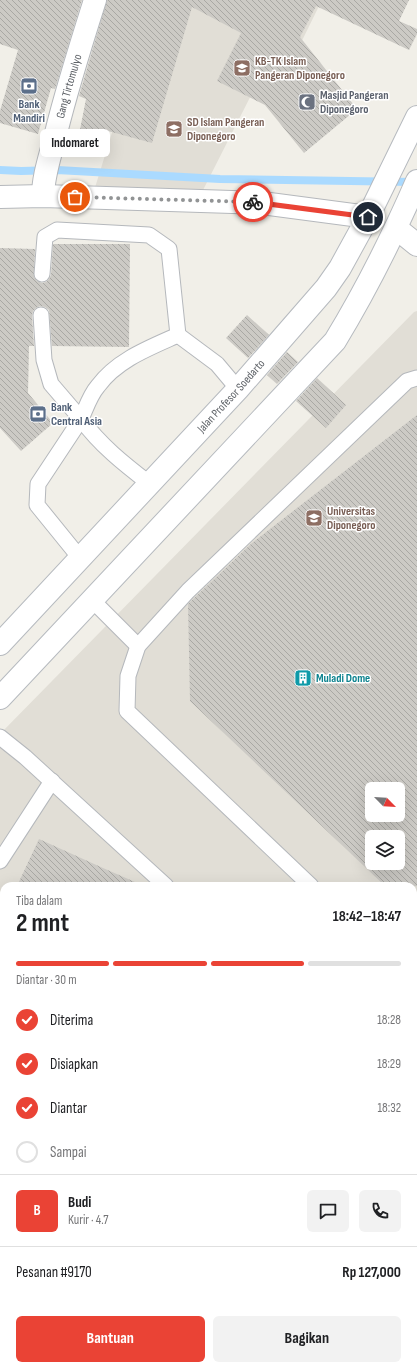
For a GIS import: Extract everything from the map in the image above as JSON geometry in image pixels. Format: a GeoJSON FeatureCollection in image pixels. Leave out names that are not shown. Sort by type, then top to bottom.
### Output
{"type":"FeatureCollection","features":[{"type":"Feature","properties":{"kind":"main road","name":"Gang Tirtomulyo"},"geometry":{"type":"LineString","coordinates":[[43,192],[48,162],[66,94],[95,0]]}},
{"type":"Feature","properties":{"kind":"main road","name":"Jalan Profesor Soedarto"},"geometry":{"type":"LineString","coordinates":[[0,644],[238,389],[326,288],[340,268],[368,217],[417,117]]}},
{"type":"Feature","properties":{"kind":"main road"},"geometry":{"type":"LineString","coordinates":[[0,698],[335,341],[354,311],[396,228],[414,186]]}},
{"type":"Feature","properties":{"kind":"main road"},"geometry":{"type":"LineString","coordinates":[[0,197],[43,192],[262,203],[368,217]]}},
{"type":"Feature","properties":{"kind":"main road"},"geometry":{"type":"LineString","coordinates":[[396,228],[417,245]]}},
{"type":"Feature","properties":{"kind":"lane"},"geometry":{"type":"LineString","coordinates":[[42,274],[45,237],[57,230],[149,235],[169,249],[178,335],[217,364],[238,389]]}},
{"type":"Feature","properties":{"kind":"lane"},"geometry":{"type":"LineString","coordinates":[[41,315],[44,360],[51,384],[97,439],[150,484]]}},
{"type":"Feature","properties":{"kind":"lane"},"geometry":{"type":"LineString","coordinates":[[80,558],[37,505],[38,484],[81,419],[97,386],[113,370],[142,350],[178,335]]}},
{"type":"Feature","properties":{"kind":"lane"},"geometry":{"type":"LineString","coordinates":[[307,882],[127,711],[128,676],[138,646],[194,586],[407,381],[417,378]]}},
{"type":"Feature","properties":{"kind":"lane"},"geometry":{"type":"LineString","coordinates":[[92,600],[138,646]]}},
{"type":"Feature","properties":{"kind":"lane"},"geometry":{"type":"LineString","coordinates":[[0,737],[52,781],[162,882]]}},
{"type":"Feature","properties":{"kind":"lane"},"geometry":{"type":"LineString","coordinates":[[0,861],[52,781]]}},
{"type":"Feature","properties":{"kind":"shaded area","name":"SD Islam Pangeran Diponegoro"},"geometry":{"type":"Polygon","coordinates":[[[153,0],[309,0],[319,6],[291,63],[272,54],[200,196],[93,194],[153,0]]]}},
{"type":"Feature","properties":{"kind":"shaded area","name":"Universitas Diponegoro"},"geometry":{"type":"Polygon","coordinates":[[[417,311],[417,882],[0,882],[0,734],[414,312],[417,311]]]}},
{"type":"Feature","properties":{"kind":"building"},"geometry":{"type":"Polygon","coordinates":[[[0,0],[82,0],[55,89],[51,88],[38,134],[0,123],[0,111],[18,50],[0,44],[0,0]]]}},
{"type":"Feature","properties":{"kind":"building"},"geometry":{"type":"Polygon","coordinates":[[[107,0],[409,0],[399,21],[417,29],[417,34],[409,50],[316,6],[300,37],[357,109],[304,153],[265,105],[217,81],[241,33],[192,7],[152,143],[108,131],[105,145],[78,140],[86,99],[79,96],[107,0]]]}},
{"type":"Feature","properties":{"kind":"building"},"geometry":{"type":"Polygon","coordinates":[[[53,244],[130,244],[129,347],[52,346],[49,310],[40,306],[36,308],[33,311],[32,316],[34,346],[29,346],[28,393],[53,423],[21,451],[0,428],[0,248],[35,249],[34,277],[37,281],[42,283],[46,282],[51,275],[53,244]]]}},
{"type":"Feature","properties":{"kind":"building"},"geometry":{"type":"Polygon","coordinates":[[[247,315],[269,335],[248,358],[226,338],[247,315]]]}},
{"type":"Feature","properties":{"kind":"building"},"geometry":{"type":"Polygon","coordinates":[[[287,352],[298,362],[277,384],[267,375],[287,352]]]}},
{"type":"Feature","properties":{"kind":"building"},"geometry":{"type":"Polygon","coordinates":[[[317,378],[346,405],[326,428],[296,401],[317,378]]]}},
{"type":"Feature","properties":{"kind":"building","name":"Muladi Dome"},"geometry":{"type":"Polygon","coordinates":[[[417,415],[417,882],[381,882],[368,870],[405,870],[405,830],[365,830],[365,867],[190,701],[188,604],[252,543],[417,415]]]}},
{"type":"Feature","properties":{"kind":"building"},"geometry":{"type":"Polygon","coordinates":[[[39,839],[135,882],[19,882],[39,839]]]}},
{"type":"Feature","properties":{"kind":"waterway"},"geometry":{"type":"LineString","coordinates":[[0,170],[57,170],[220,179],[414,182]]}},
{"type":"Feature","properties":{"kind":"way so far"},"geometry":{"type":"LineString","coordinates":[[75,197],[253,202]]}},
{"type":"Feature","properties":{"kind":"place","name":"KB-TK Islam Pangeran Diponegoro"},"geometry":{"type":"Point","coordinates":[242,68]}},
{"type":"Feature","properties":{"kind":"place","name":"Bank Mandiri"},"geometry":{"type":"Point","coordinates":[29,86]}},
{"type":"Feature","properties":{"kind":"place","name":"Masjid Pangeran Diponegoro"},"geometry":{"type":"Point","coordinates":[307,102]}},
{"type":"Feature","properties":{"kind":"place","name":"SD Islam Pangeran Diponegoro"},"geometry":{"type":"Point","coordinates":[174,129]}},
{"type":"Feature","properties":{"kind":"place","name":"Indomaret"},"geometry":{"type":"Point","coordinates":[75,197]}},
{"type":"Feature","properties":{"kind":"place","name":"Bank Central Asia"},"geometry":{"type":"Point","coordinates":[38,414]}},
{"type":"Feature","properties":{"kind":"place","name":"Universitas Diponegoro"},"geometry":{"type":"Point","coordinates":[314,518]}},
{"type":"Feature","properties":{"kind":"place","name":"Muladi Dome"},"geometry":{"type":"Point","coordinates":[303,678]}},
{"type":"Feature","properties":{"kind":"route"},"geometry":{"type":"LineString","coordinates":[[253,202],[368,217]]}}]}
